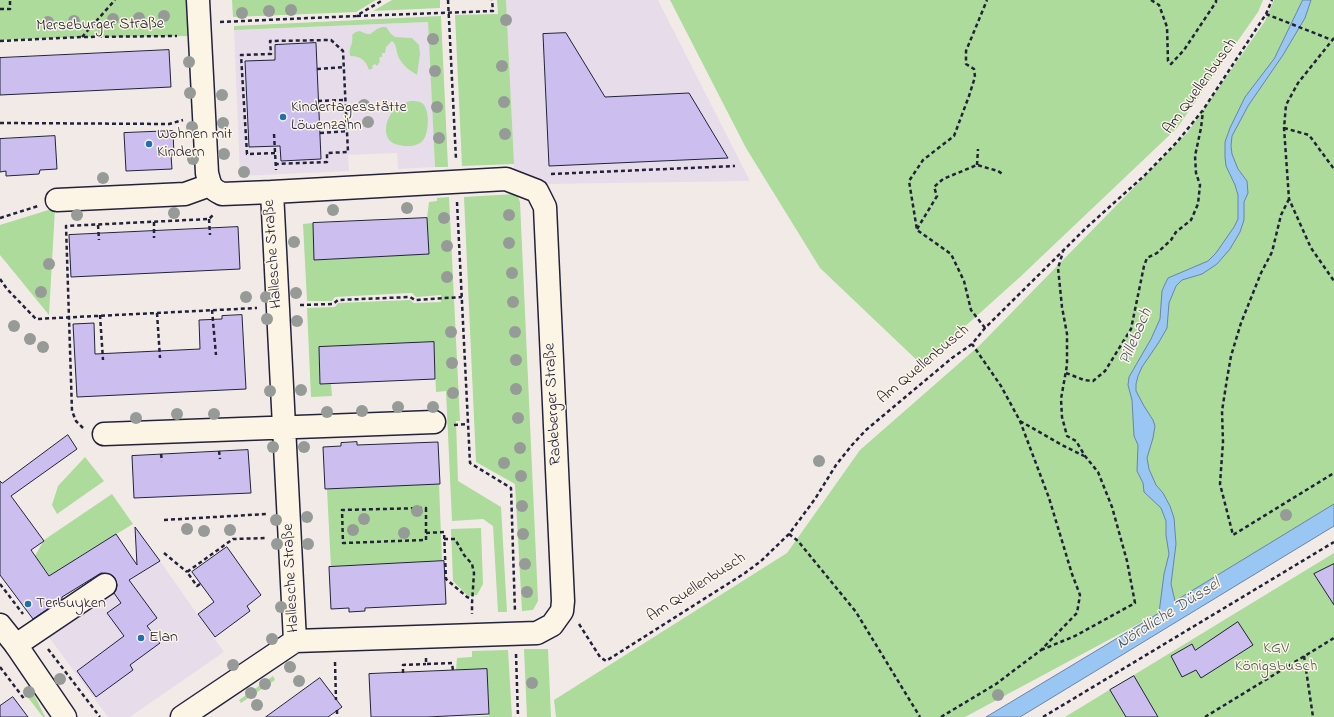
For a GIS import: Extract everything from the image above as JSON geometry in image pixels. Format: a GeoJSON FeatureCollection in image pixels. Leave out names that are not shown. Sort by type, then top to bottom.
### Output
{"type":"FeatureCollection","features":[{"type":"Feature","properties":{"kind":"street"},"geometry":{"type":"LineString","coordinates":[[57,200],[185,194],[210,185],[207,173],[198,0]]}},
{"type":"Feature","properties":{"kind":"street","name":"Radeberger Straße"},"geometry":{"type":"LineString","coordinates":[[274,192],[506,179],[537,191],[545,207],[563,593],[562,611]]}},
{"type":"Feature","properties":{"kind":"street","name":"Hallesche Straße"},"geometry":{"type":"LineString","coordinates":[[182,717],[295,641],[278,306],[274,192],[222,194],[215,191],[210,185]]}},
{"type":"Feature","properties":{"kind":"street"},"geometry":{"type":"LineString","coordinates":[[104,434],[434,422]]}},
{"type":"Feature","properties":{"kind":"street"},"geometry":{"type":"LineString","coordinates":[[16,645],[105,585]]}},
{"type":"Feature","properties":{"kind":"street"},"geometry":{"type":"LineString","coordinates":[[295,641],[537,633],[552,625],[562,611]]}},
{"type":"Feature","properties":{"kind":"street"},"geometry":{"type":"LineString","coordinates":[[0,625],[16,645],[65,717]]}},
{"type":"Feature","properties":{"kind":"path"},"geometry":{"type":"LineString","coordinates":[[0,9],[10,9],[10,0]]}},
{"type":"Feature","properties":{"kind":"path"},"geometry":{"type":"LineString","coordinates":[[82,37],[115,0]]}},
{"type":"Feature","properties":{"kind":"path"},"geometry":{"type":"LineString","coordinates":[[356,16],[383,0]]}},
{"type":"Feature","properties":{"kind":"path"},"geometry":{"type":"LineString","coordinates":[[448,0],[470,463],[511,488],[518,717]]}},
{"type":"Feature","properties":{"kind":"path","name":"Merseburger Straße"},"geometry":{"type":"LineString","coordinates":[[0,41],[200,29],[356,16],[493,11],[492,0]]}},
{"type":"Feature","properties":{"kind":"path"},"geometry":{"type":"LineString","coordinates":[[984,328],[971,310],[964,281],[950,254],[917,230],[909,181],[923,160],[954,136],[975,77],[974,69],[966,64],[966,50],[987,0]]}},
{"type":"Feature","properties":{"kind":"path"},"geometry":{"type":"LineString","coordinates":[[1151,0],[1160,5],[1167,27],[1168,60],[1171,64],[1184,50],[1216,0]]}},
{"type":"Feature","properties":{"kind":"path","name":"Am Quellenbusch"},"geometry":{"type":"LineString","coordinates":[[562,611],[573,615],[600,657],[606,661],[761,561],[789,534],[815,499],[836,466],[866,430],[952,358],[972,344],[984,328],[1063,250],[1145,175],[1177,142],[1203,110],[1266,14],[1272,0]]}},
{"type":"Feature","properties":{"kind":"path"},"geometry":{"type":"LineString","coordinates":[[1266,14],[1333,39],[1298,83],[1286,105],[1284,128],[1289,199],[1311,248],[1334,281]]}},
{"type":"Feature","properties":{"kind":"path"},"geometry":{"type":"LineString","coordinates":[[275,153],[247,154],[241,55],[271,54],[270,41],[331,40],[344,51],[348,152],[327,153],[327,162],[276,164]]}},
{"type":"Feature","properties":{"kind":"path"},"geometry":{"type":"LineString","coordinates":[[317,69],[344,67]]}},
{"type":"Feature","properties":{"kind":"path"},"geometry":{"type":"LineString","coordinates":[[318,101],[346,100]]}},
{"type":"Feature","properties":{"kind":"path"},"geometry":{"type":"LineString","coordinates":[[1066,373],[1084,380],[1093,381],[1105,371],[1131,329],[1147,258],[1157,253],[1171,240],[1176,232],[1191,220],[1198,204],[1200,185],[1196,173],[1195,156],[1202,128],[1203,110]]}},
{"type":"Feature","properties":{"kind":"path"},"geometry":{"type":"LineString","coordinates":[[0,123],[169,124],[204,114]]}},
{"type":"Feature","properties":{"kind":"path"},"geometry":{"type":"LineString","coordinates":[[1284,128],[1309,135],[1334,169]]}},
{"type":"Feature","properties":{"kind":"path"},"geometry":{"type":"LineString","coordinates":[[320,133],[347,131]]}},
{"type":"Feature","properties":{"kind":"path"},"geometry":{"type":"LineString","coordinates":[[274,134],[276,164],[274,192]]}},
{"type":"Feature","properties":{"kind":"path"},"geometry":{"type":"LineString","coordinates":[[977,165],[978,149]]}},
{"type":"Feature","properties":{"kind":"path"},"geometry":{"type":"LineString","coordinates":[[917,230],[937,196],[934,187],[943,179],[977,165],[998,171],[1004,175]]}},
{"type":"Feature","properties":{"kind":"path"},"geometry":{"type":"LineString","coordinates":[[544,174],[735,166]]}},
{"type":"Feature","properties":{"kind":"path"},"geometry":{"type":"LineString","coordinates":[[1289,199],[1281,215],[1272,252],[1261,273],[1241,323],[1231,356],[1227,379],[1222,411],[1223,442],[1220,484],[1233,535],[1334,473]]}},
{"type":"Feature","properties":{"kind":"path"},"geometry":{"type":"LineString","coordinates":[[0,218],[57,200]]}},
{"type":"Feature","properties":{"kind":"path"},"geometry":{"type":"LineString","coordinates":[[104,434],[100,430],[82,427],[76,420],[72,411],[66,226],[209,219],[216,212]]}},
{"type":"Feature","properties":{"kind":"path"},"geometry":{"type":"LineString","coordinates":[[209,219],[210,235]]}},
{"type":"Feature","properties":{"kind":"path"},"geometry":{"type":"LineString","coordinates":[[154,222],[154,238]]}},
{"type":"Feature","properties":{"kind":"path"},"geometry":{"type":"LineString","coordinates":[[98,225],[99,240]]}},
{"type":"Feature","properties":{"kind":"path"},"geometry":{"type":"LineString","coordinates":[[1040,650],[1075,636],[1135,602],[1127,561],[1112,507],[1098,472],[1085,456],[1076,441],[1067,436],[1062,417],[1061,399],[1066,373],[1067,334],[1062,307],[1058,268],[1063,250]]}},
{"type":"Feature","properties":{"kind":"path"},"geometry":{"type":"LineString","coordinates":[[0,279],[7,289],[36,318],[333,304],[338,300],[410,297],[415,300],[462,297]]}},
{"type":"Feature","properties":{"kind":"path"},"geometry":{"type":"LineString","coordinates":[[212,310],[216,355]]}},
{"type":"Feature","properties":{"kind":"path"},"geometry":{"type":"LineString","coordinates":[[158,313],[160,358]]}},
{"type":"Feature","properties":{"kind":"path"},"geometry":{"type":"LineString","coordinates":[[100,316],[103,360]]}},
{"type":"Feature","properties":{"kind":"path"},"geometry":{"type":"LineString","coordinates":[[940,717],[996,684],[1040,650],[1077,613],[1080,595],[1072,574],[1049,498],[1020,421],[1001,386],[972,344]]}},
{"type":"Feature","properties":{"kind":"path"},"geometry":{"type":"LineString","coordinates":[[1020,421],[1062,445],[1085,456]]}},
{"type":"Feature","properties":{"kind":"path"},"geometry":{"type":"LineString","coordinates":[[426,508],[426,533],[426,540],[343,543],[342,510],[426,508]]}},
{"type":"Feature","properties":{"kind":"path"},"geometry":{"type":"LineString","coordinates":[[164,520],[289,512]]}},
{"type":"Feature","properties":{"kind":"path"},"geometry":{"type":"LineString","coordinates":[[426,533],[444,532],[446,579],[467,597],[472,599]]}},
{"type":"Feature","properties":{"kind":"path"},"geometry":{"type":"LineString","coordinates":[[789,534],[798,541],[856,612],[920,717]]}},
{"type":"Feature","properties":{"kind":"path"},"geometry":{"type":"LineString","coordinates":[[187,572],[233,539],[290,538]]}},
{"type":"Feature","properties":{"kind":"path"},"geometry":{"type":"LineString","coordinates":[[444,539],[455,539],[464,555],[472,564],[474,573],[472,599],[474,635]]}},
{"type":"Feature","properties":{"kind":"path"},"geometry":{"type":"LineString","coordinates":[[1043,717],[1334,542]]}},
{"type":"Feature","properties":{"kind":"path"},"geometry":{"type":"LineString","coordinates":[[164,553],[187,572],[197,586],[200,584]]}},
{"type":"Feature","properties":{"kind":"path"},"geometry":{"type":"LineString","coordinates":[[1205,717],[1334,638]]}},
{"type":"Feature","properties":{"kind":"path"},"geometry":{"type":"LineString","coordinates":[[334,639],[336,700]]}},
{"type":"Feature","properties":{"kind":"path"},"geometry":{"type":"LineString","coordinates":[[1304,656],[1313,717]]}},
{"type":"Feature","properties":{"kind":"path"},"geometry":{"type":"LineString","coordinates":[[403,673],[403,665],[426,664]]}},
{"type":"Feature","properties":{"kind":"path"},"geometry":{"type":"LineString","coordinates":[[0,667],[28,705]]}},
{"type":"Feature","properties":{"kind":"path"},"geometry":{"type":"LineString","coordinates":[[337,710],[337,717]]}},
{"type":"Feature","properties":{"kind":"shaded area"},"geometry":{"type":"Polygon","coordinates":[[[506,0],[658,0],[750,181],[547,184],[514,169],[506,0]]]}},
{"type":"Feature","properties":{"kind":"shaded area"},"geometry":{"type":"Polygon","coordinates":[[[428,22],[435,167],[398,169],[397,153],[348,155],[349,171],[240,176],[234,30],[428,22]]]}},
{"type":"Feature","properties":{"kind":"shaded area"},"geometry":{"type":"Polygon","coordinates":[[[160,561],[224,652],[130,717],[108,717],[45,632],[160,561]]]}},
{"type":"Feature","properties":{"kind":"green space"},"geometry":{"type":"Polygon","coordinates":[[[0,0],[198,0],[200,36],[82,37],[0,40],[0,0]]]}},
{"type":"Feature","properties":{"kind":"green space"},"geometry":{"type":"Polygon","coordinates":[[[232,0],[376,0],[356,12],[233,17],[232,0]]]}},
{"type":"Feature","properties":{"kind":"green space"},"geometry":{"type":"Polygon","coordinates":[[[392,0],[440,0],[440,8],[373,11],[392,0]]]}},
{"type":"Feature","properties":{"kind":"green space"},"geometry":{"type":"Polygon","coordinates":[[[497,0],[506,0],[514,164],[462,166],[455,15],[498,14],[497,0]]]}},
{"type":"Feature","properties":{"kind":"green space"},"geometry":{"type":"Polygon","coordinates":[[[670,0],[1263,0],[1258,12],[1177,128],[1020,277],[922,365],[820,268],[746,148],[670,0]]]}},
{"type":"Feature","properties":{"kind":"green space"},"geometry":{"type":"Polygon","coordinates":[[[1274,0],[1334,0],[1334,519],[965,717],[556,717],[554,700],[787,553],[860,450],[980,345],[1188,132],[1265,21],[1274,0]]]}},
{"type":"Feature","properties":{"kind":"green space"},"geometry":{"type":"Polygon","coordinates":[[[441,16],[448,167],[435,167],[428,22],[234,30],[234,26],[441,16]]]}},
{"type":"Feature","properties":{"kind":"green space"},"geometry":{"type":"Polygon","coordinates":[[[382,27],[386,27],[395,37],[412,38],[419,45],[420,54],[417,75],[402,62],[398,56],[395,44],[392,41],[386,47],[385,53],[382,53],[382,57],[380,57],[380,61],[377,66],[375,64],[372,66],[373,68],[369,70],[362,59],[350,56],[352,35],[357,31],[370,34],[382,27]]]}},
{"type":"Feature","properties":{"kind":"green space"},"geometry":{"type":"Polygon","coordinates":[[[410,101],[420,102],[425,106],[428,126],[426,135],[421,142],[415,145],[402,146],[390,141],[387,137],[387,121],[396,108],[410,101]]]}},
{"type":"Feature","properties":{"kind":"green space"},"geometry":{"type":"Polygon","coordinates":[[[515,194],[520,202],[538,601],[533,610],[522,611],[515,484],[476,462],[464,197],[515,194]]]}},
{"type":"Feature","properties":{"kind":"green space"},"geometry":{"type":"Polygon","coordinates":[[[449,197],[460,421],[456,421],[458,481],[501,507],[507,612],[498,612],[493,526],[483,519],[452,521],[446,391],[436,392],[434,342],[319,347],[320,384],[331,384],[332,396],[311,397],[307,308],[335,307],[338,303],[410,300],[414,303],[441,302],[441,295],[416,297],[412,293],[409,293],[335,297],[332,301],[307,301],[303,224],[313,223],[315,260],[429,254],[427,218],[429,202],[437,201],[437,198],[449,197]]]}},
{"type":"Feature","properties":{"kind":"green space"},"geometry":{"type":"Polygon","coordinates":[[[55,208],[49,315],[0,255],[0,225],[55,208]]]}},
{"type":"Feature","properties":{"kind":"green space"},"geometry":{"type":"Polygon","coordinates":[[[85,457],[104,481],[57,514],[52,505],[58,486],[85,457]]]}},
{"type":"Feature","properties":{"kind":"green space"},"geometry":{"type":"Polygon","coordinates":[[[439,484],[442,561],[331,567],[327,489],[439,484]]]}},
{"type":"Feature","properties":{"kind":"green space"},"geometry":{"type":"Polygon","coordinates":[[[112,494],[133,524],[75,559],[83,575],[59,589],[35,556],[44,540],[112,494]]]}},
{"type":"Feature","properties":{"kind":"green space"},"geometry":{"type":"Polygon","coordinates":[[[481,528],[483,584],[477,595],[468,596],[453,581],[451,529],[481,528]]]}},
{"type":"Feature","properties":{"kind":"green space","name":"KGV Königsbusch"},"geometry":{"type":"Polygon","coordinates":[[[1334,553],[1334,717],[1065,717],[1334,553]]]}},
{"type":"Feature","properties":{"kind":"green space"},"geometry":{"type":"Polygon","coordinates":[[[524,649],[548,649],[551,717],[527,717],[524,649]]]}},
{"type":"Feature","properties":{"kind":"green space"},"geometry":{"type":"Polygon","coordinates":[[[508,650],[512,717],[464,717],[489,716],[487,669],[456,670],[457,658],[472,657],[472,651],[508,650]]]}},
{"type":"Feature","properties":{"kind":"green space"},"geometry":{"type":"Polygon","coordinates":[[[273,676],[275,680],[241,703],[239,700],[273,676]]]}},
{"type":"Feature","properties":{"kind":"green space"},"geometry":{"type":"Polygon","coordinates":[[[29,686],[45,717],[43,717],[23,691],[29,686]]]}},
{"type":"Feature","properties":{"kind":"water","name":"Nördliche Düssel"},"geometry":{"type":"Polygon","coordinates":[[[1303,0],[1311,0],[1305,18],[1283,55],[1248,106],[1232,136],[1232,154],[1238,169],[1247,181],[1248,193],[1244,202],[1244,220],[1240,232],[1230,249],[1217,264],[1202,274],[1182,280],[1176,286],[1169,303],[1167,328],[1142,367],[1136,384],[1136,391],[1155,426],[1147,458],[1149,469],[1156,485],[1163,493],[1170,506],[1174,518],[1176,544],[1171,584],[1175,601],[1334,504],[1334,526],[1020,717],[986,717],[1159,613],[1164,574],[1169,554],[1166,535],[1166,521],[1161,508],[1144,492],[1143,483],[1137,471],[1138,445],[1134,436],[1132,400],[1128,385],[1129,377],[1151,339],[1160,319],[1162,291],[1168,278],[1208,261],[1216,253],[1238,219],[1238,195],[1226,166],[1225,142],[1245,97],[1274,59],[1303,0]]]}},
{"type":"Feature","properties":{"kind":"building"},"geometry":{"type":"Polygon","coordinates":[[[566,33],[605,97],[689,93],[728,158],[549,166],[543,34],[566,33]]]}},
{"type":"Feature","properties":{"kind":"building","name":"Kindertagesstätte Löwenzahn"},"geometry":{"type":"Polygon","coordinates":[[[316,43],[321,159],[281,161],[280,146],[249,147],[245,61],[275,60],[275,45],[316,43]]]}},
{"type":"Feature","properties":{"kind":"building"},"geometry":{"type":"Polygon","coordinates":[[[169,50],[171,87],[0,95],[0,58],[169,50]]]}},
{"type":"Feature","properties":{"kind":"building","name":"Wohnen mit Kindern"},"geometry":{"type":"Polygon","coordinates":[[[173,131],[174,155],[171,155],[172,169],[126,171],[124,133],[173,131]]]}},
{"type":"Feature","properties":{"kind":"building"},"geometry":{"type":"Polygon","coordinates":[[[55,136],[57,169],[40,170],[39,174],[6,176],[6,171],[0,172],[0,139],[55,136]]]}},
{"type":"Feature","properties":{"kind":"building"},"geometry":{"type":"Polygon","coordinates":[[[427,218],[429,254],[314,260],[313,223],[427,218]]]}},
{"type":"Feature","properties":{"kind":"building"},"geometry":{"type":"Polygon","coordinates":[[[238,227],[240,269],[71,277],[69,235],[238,227]]]}},
{"type":"Feature","properties":{"kind":"building"},"geometry":{"type":"Polygon","coordinates":[[[242,315],[246,389],[77,397],[73,324],[94,323],[95,354],[200,349],[199,320],[222,319],[222,316],[242,315]]]}},
{"type":"Feature","properties":{"kind":"building"},"geometry":{"type":"Polygon","coordinates":[[[434,342],[435,379],[320,384],[319,347],[434,342]]]}},
{"type":"Feature","properties":{"kind":"building"},"geometry":{"type":"Polygon","coordinates":[[[68,435],[77,449],[11,496],[44,541],[31,550],[49,576],[116,534],[137,565],[135,527],[160,561],[129,580],[157,618],[147,626],[160,643],[130,665],[133,670],[96,697],[77,671],[124,636],[107,613],[121,603],[114,593],[117,585],[115,578],[110,574],[101,573],[62,597],[62,599],[33,619],[0,575],[0,481],[2,483],[68,435]]]}},
{"type":"Feature","properties":{"kind":"building"},"geometry":{"type":"Polygon","coordinates":[[[357,442],[357,445],[438,442],[440,484],[325,489],[323,447],[341,446],[341,443],[357,442]]]}},
{"type":"Feature","properties":{"kind":"building"},"geometry":{"type":"Polygon","coordinates":[[[248,450],[251,493],[134,498],[132,456],[248,450]]]}},
{"type":"Feature","properties":{"kind":"building"},"geometry":{"type":"Polygon","coordinates":[[[227,547],[261,595],[247,606],[250,611],[215,637],[198,614],[214,602],[192,572],[227,547]]]}},
{"type":"Feature","properties":{"kind":"building"},"geometry":{"type":"Polygon","coordinates":[[[444,561],[446,604],[365,608],[365,611],[349,612],[349,608],[331,609],[329,567],[444,561]]]}},
{"type":"Feature","properties":{"kind":"building"},"geometry":{"type":"Polygon","coordinates":[[[1334,564],[1334,605],[1314,574],[1334,564]]]}},
{"type":"Feature","properties":{"kind":"building"},"geometry":{"type":"Polygon","coordinates":[[[1238,622],[1253,645],[1201,678],[1196,670],[1182,677],[1171,656],[1192,644],[1195,650],[1238,622]]]}},
{"type":"Feature","properties":{"kind":"building"},"geometry":{"type":"Polygon","coordinates":[[[487,669],[489,714],[427,717],[371,717],[369,674],[487,669]]]}},
{"type":"Feature","properties":{"kind":"building"},"geometry":{"type":"Polygon","coordinates":[[[1134,676],[1158,717],[1126,717],[1110,690],[1134,676]]]}},
{"type":"Feature","properties":{"kind":"building"},"geometry":{"type":"Polygon","coordinates":[[[320,678],[342,707],[328,717],[266,717],[320,678]]]}},
{"type":"Feature","properties":{"kind":"building"},"geometry":{"type":"Polygon","coordinates":[[[13,697],[28,717],[0,717],[0,706],[13,697]]]}},
{"type":"Feature","properties":{"kind":"place","name":"Kindertagesstätte Löwenzahn"},"geometry":{"type":"Point","coordinates":[283,117]}},
{"type":"Feature","properties":{"kind":"place","name":"Wohnen mit Kindern"},"geometry":{"type":"Point","coordinates":[149,144]}},
{"type":"Feature","properties":{"kind":"place","name":"Terbuyken"},"geometry":{"type":"Point","coordinates":[28,604]}},
{"type":"Feature","properties":{"kind":"place","name":"Elan"},"geometry":{"type":"Point","coordinates":[141,638]}},
{"type":"Feature","properties":{"kind":"water label","name":"Pillebach"},"geometry":{"type":"Point","coordinates":[1137,337]}}]}
